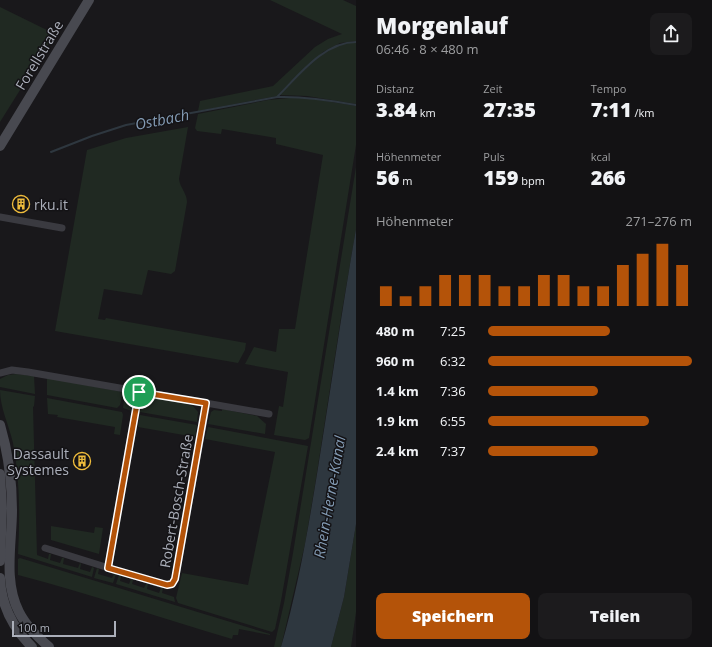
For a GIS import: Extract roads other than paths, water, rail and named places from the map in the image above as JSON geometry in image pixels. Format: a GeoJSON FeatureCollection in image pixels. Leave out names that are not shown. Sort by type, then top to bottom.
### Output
{"type":"FeatureCollection","features":[{"type":"Feature","properties":{"kind":"main road","name":"Forellstraße"},"geometry":{"type":"LineString","coordinates":[[0,146],[89,0]]}},
{"type":"Feature","properties":{"kind":"main road"},"geometry":{"type":"LineString","coordinates":[[0,425],[7,454],[12,487],[10,576],[12,592],[19,613],[31,630],[48,647]]}},
{"type":"Feature","properties":{"kind":"main road"},"geometry":{"type":"LineString","coordinates":[[0,474],[2,508],[0,561]]}},
{"type":"Feature","properties":{"kind":"main road"},"geometry":{"type":"LineString","coordinates":[[0,578],[2,593],[10,618],[15,627],[32,647]]}},
{"type":"Feature","properties":{"kind":"street"},"geometry":{"type":"LineString","coordinates":[[0,217],[62,228]]}},
{"type":"Feature","properties":{"kind":"street"},"geometry":{"type":"LineString","coordinates":[[0,373],[12,370],[24,371],[269,414]]}},
{"type":"Feature","properties":{"kind":"street"},"geometry":{"type":"LineString","coordinates":[[108,568],[139,392]]}},
{"type":"Feature","properties":{"kind":"street","name":"Robert-Bosch-Straße"},"geometry":{"type":"LineString","coordinates":[[45,548],[160,584],[172,584],[175,579],[206,403]]}},
{"type":"Feature","properties":{"kind":"water","name":"Rhein-Herne-Kanal"},"geometry":{"type":"Polygon","coordinates":[[[356,229],[356,524],[344,597],[331,647],[281,647],[300,568],[310,515],[356,229]]]}},
{"type":"Feature","properties":{"kind":"waterway","name":"Ostbach"},"geometry":{"type":"LineString","coordinates":[[278,96],[313,61],[333,47],[344,43],[356,42]]}},
{"type":"Feature","properties":{"kind":"waterway","name":"Ostbach"},"geometry":{"type":"LineString","coordinates":[[51,152],[126,125],[277,97],[297,97],[356,105]]}},
{"type":"Feature","properties":{"kind":"place","name":"rku.it"},"geometry":{"type":"Point","coordinates":[21,204]}},
{"type":"Feature","properties":{"kind":"place","name":"Dassault Systemes"},"geometry":{"type":"Point","coordinates":[82,461]}}]}
